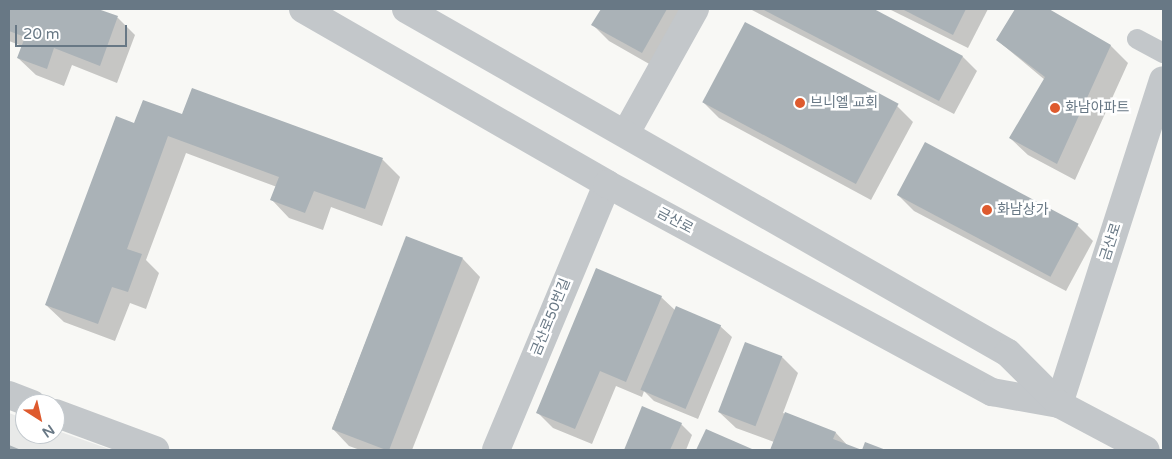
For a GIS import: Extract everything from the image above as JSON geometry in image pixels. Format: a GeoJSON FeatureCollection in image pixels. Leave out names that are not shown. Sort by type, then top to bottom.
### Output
{"type":"FeatureCollection","features":[{"type":"Feature","properties":{"kind":"street","name":"금산로"},"geometry":{"type":"LineString","coordinates":[[302,9],[606,184],[992,392],[1059,404]]}},
{"type":"Feature","properties":{"kind":"street","name":"금산로"},"geometry":{"type":"LineString","coordinates":[[406,9],[1008,353],[1059,404],[1146,450]]}},
{"type":"Feature","properties":{"kind":"street"},"geometry":{"type":"LineString","coordinates":[[626,133],[695,9]]}},
{"type":"Feature","properties":{"kind":"street","name":"금산로"},"geometry":{"type":"LineString","coordinates":[[1059,404],[1163,80]]}},
{"type":"Feature","properties":{"kind":"street","name":"금산로50번길"},"geometry":{"type":"LineString","coordinates":[[496,450],[606,184]]}},
{"type":"Feature","properties":{"kind":"street"},"geometry":{"type":"LineString","coordinates":[[65,417],[155,450]]}},
{"type":"Feature","properties":{"kind":"lane"},"geometry":{"type":"LineString","coordinates":[[1136,39],[1163,53]]}},
{"type":"Feature","properties":{"kind":"shaded area"},"geometry":{"type":"Polygon","coordinates":[[[9,413],[15,415],[15,444],[65,444],[65,434],[112,450],[9,450],[9,413]]]}},
{"type":"Feature","properties":{"kind":"building"},"geometry":{"type":"Polygon","coordinates":[[[9,9],[98,9],[118,16],[100,66],[54,48],[47,69],[17,58],[25,37],[9,31],[9,9]]]}},
{"type":"Feature","properties":{"kind":"building"},"geometry":{"type":"Polygon","coordinates":[[[601,9],[667,9],[642,53],[591,25],[601,9]]]}},
{"type":"Feature","properties":{"kind":"building"},"geometry":{"type":"Polygon","coordinates":[[[762,9],[874,9],[963,56],[939,101],[762,9]]]}},
{"type":"Feature","properties":{"kind":"building"},"geometry":{"type":"Polygon","coordinates":[[[902,9],[966,9],[953,35],[902,9]]]}},
{"type":"Feature","properties":{"kind":"building","name":"화남아파트"},"geometry":{"type":"Polygon","coordinates":[[[1015,9],[1049,9],[1111,45],[1057,164],[1009,138],[1045,77],[996,40],[1015,9]]]}},
{"type":"Feature","properties":{"kind":"building","name":"브니엘 교회"},"geometry":{"type":"Polygon","coordinates":[[[745,22],[899,104],[856,184],[702,102],[745,22]]]}},
{"type":"Feature","properties":{"kind":"building"},"geometry":{"type":"Polygon","coordinates":[[[192,88],[383,158],[365,209],[314,191],[305,213],[270,200],[279,177],[168,136],[127,249],[142,254],[128,292],[112,287],[98,324],[45,305],[116,116],[134,123],[143,100],[182,114],[192,88]]]}},
{"type":"Feature","properties":{"kind":"building","name":"화남상가"},"geometry":{"type":"Polygon","coordinates":[[[925,142],[1079,224],[1050,277],[897,195],[925,142]]]}},
{"type":"Feature","properties":{"kind":"building"},"geometry":{"type":"Polygon","coordinates":[[[406,236],[463,258],[389,450],[332,429],[406,236]]]}},
{"type":"Feature","properties":{"kind":"building"},"geometry":{"type":"Polygon","coordinates":[[[596,268],[662,296],[626,382],[600,371],[575,429],[536,413],[596,268]]]}},
{"type":"Feature","properties":{"kind":"building"},"geometry":{"type":"Polygon","coordinates":[[[676,306],[721,325],[686,409],[640,390],[676,306]]]}},
{"type":"Feature","properties":{"kind":"building"},"geometry":{"type":"Polygon","coordinates":[[[745,342],[782,356],[755,426],[718,412],[745,342]]]}},
{"type":"Feature","properties":{"kind":"building"},"geometry":{"type":"Polygon","coordinates":[[[642,406],[682,423],[670,450],[624,450],[642,406]]]}},
{"type":"Feature","properties":{"kind":"building"},"geometry":{"type":"Polygon","coordinates":[[[785,412],[836,432],[833,439],[862,450],[770,450],[785,412]]]}},
{"type":"Feature","properties":{"kind":"building"},"geometry":{"type":"Polygon","coordinates":[[[706,429],[752,449],[696,450],[706,429]]]}},
{"type":"Feature","properties":{"kind":"building"},"geometry":{"type":"Polygon","coordinates":[[[865,442],[886,450],[862,450],[865,442]]]}},
{"type":"Feature","properties":{"kind":"building"},"geometry":{"type":"Polygon","coordinates":[[[9,445],[21,450],[9,450],[9,445]]]}},
{"type":"Feature","properties":{"kind":"place","name":"브니엘 교회"},"geometry":{"type":"Point","coordinates":[800,103]}},
{"type":"Feature","properties":{"kind":"place","name":"화남아파트"},"geometry":{"type":"Point","coordinates":[1055,108]}},
{"type":"Feature","properties":{"kind":"place","name":"화남상가"},"geometry":{"type":"Point","coordinates":[987,210]}}]}
